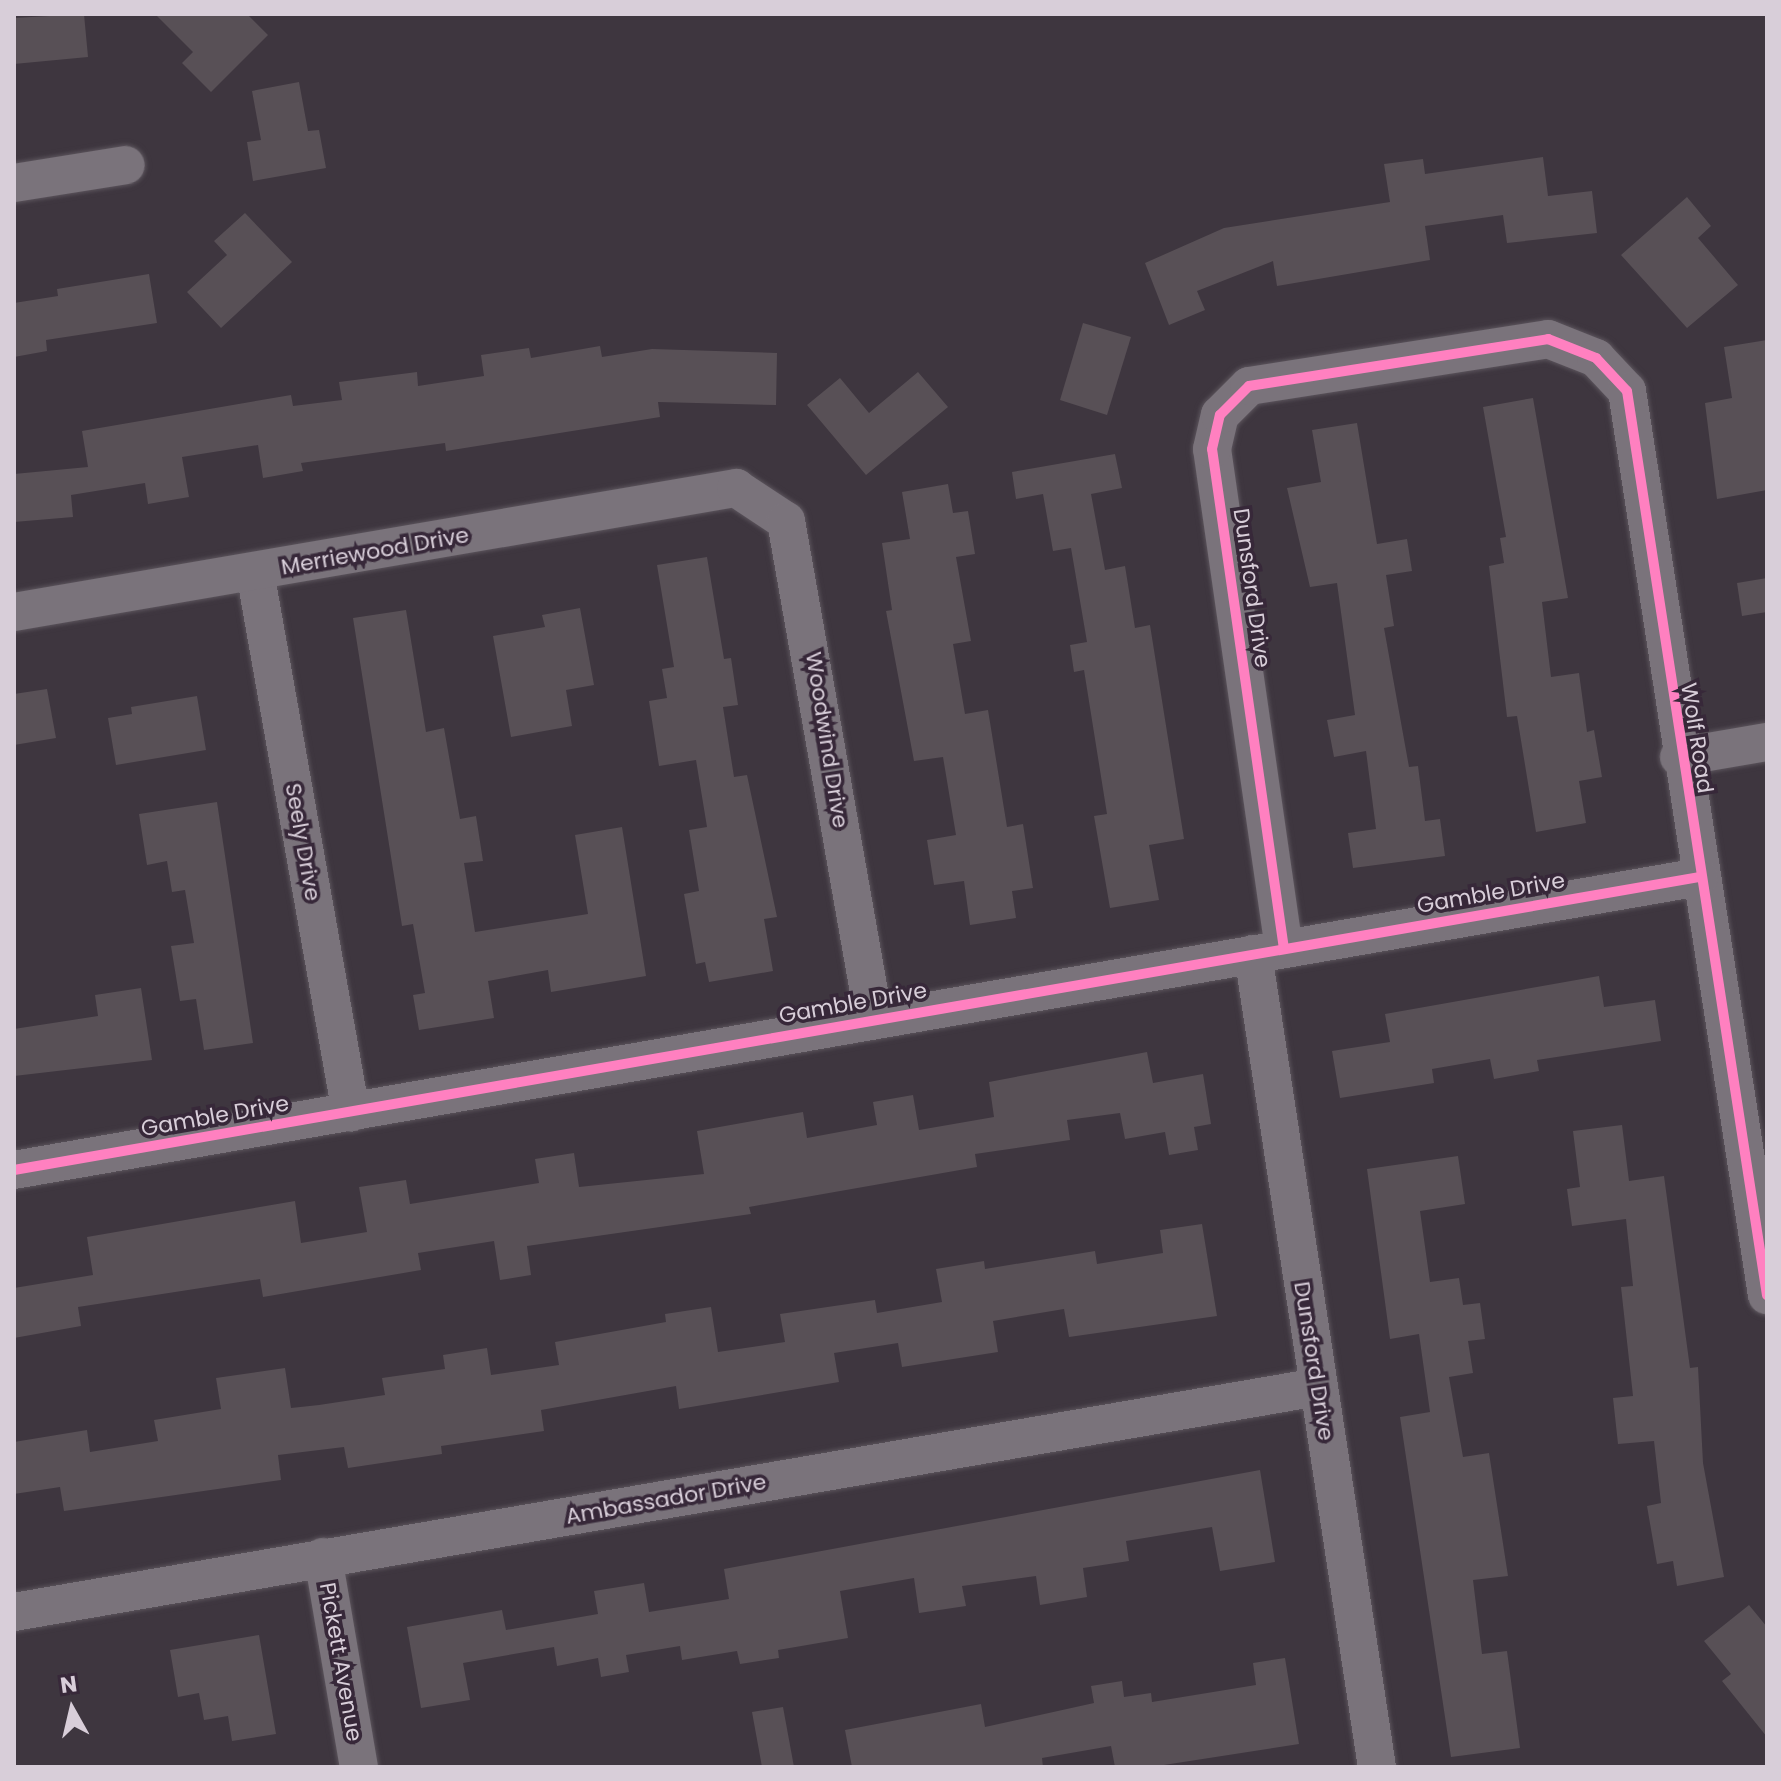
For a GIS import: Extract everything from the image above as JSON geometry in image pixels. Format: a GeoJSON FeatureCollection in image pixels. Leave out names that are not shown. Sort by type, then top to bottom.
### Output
{"type":"FeatureCollection","features":[{"type":"Feature","properties":{"kind":"street"},"geometry":{"type":"LineString","coordinates":[[14,183],[126,165]]}},
{"type":"Feature","properties":{"kind":"street","name":"Wolf Road"},"geometry":{"type":"LineString","coordinates":[[1391,364],[1548,339],[1596,358],[1627,391],[1679,757],[1767,1295]]}},
{"type":"Feature","properties":{"kind":"street","name":"Dunsford Drive"},"geometry":{"type":"LineString","coordinates":[[1377,1767],[1318,1387],[1212,449],[1220,415],[1249,386],[1391,364]]}},
{"type":"Feature","properties":{"kind":"street","name":"Merriewood Drive"},"geometry":{"type":"LineString","coordinates":[[14,612],[736,488]]}},
{"type":"Feature","properties":{"kind":"street","name":"Woodwind Drive"},"geometry":{"type":"LineString","coordinates":[[736,488],[786,521],[874,1020]]}},
{"type":"Feature","properties":{"kind":"street","name":"Seely Drive"},"geometry":{"type":"LineString","coordinates":[[255,572],[351,1113]]}},
{"type":"Feature","properties":{"kind":"street"},"geometry":{"type":"LineString","coordinates":[[1679,757],[1767,742]]}},
{"type":"Feature","properties":{"kind":"street","name":"Gamble Drive"},"geometry":{"type":"LineString","coordinates":[[14,1170],[1699,877]]}},
{"type":"Feature","properties":{"kind":"street","name":"Ambassador Drive"},"geometry":{"type":"LineString","coordinates":[[14,1612],[1318,1387]]}},
{"type":"Feature","properties":{"kind":"street","name":"Pickett Avenue"},"geometry":{"type":"LineString","coordinates":[[323,1557],[359,1767]]}},
{"type":"Feature","properties":{"kind":"building"},"geometry":{"type":"Polygon","coordinates":[[[84,14],[88,57],[14,64],[14,18],[84,14]]]}},
{"type":"Feature","properties":{"kind":"building"},"geometry":{"type":"Polygon","coordinates":[[[155,14],[247,14],[268,35],[211,92],[182,63],[193,52],[155,14]]]}},
{"type":"Feature","properties":{"kind":"building"},"geometry":{"type":"Polygon","coordinates":[[[299,82],[308,131],[319,130],[326,168],[253,181],[247,142],[261,140],[252,91],[299,82]]]}},
{"type":"Feature","properties":{"kind":"building"},"geometry":{"type":"Polygon","coordinates":[[[1543,157],[1548,196],[1592,191],[1597,233],[1507,243],[1503,215],[1425,226],[1430,260],[1277,286],[1273,261],[1197,291],[1205,310],[1169,325],[1145,263],[1224,228],[1390,202],[1384,164],[1423,159],[1425,174],[1543,157]]]}},
{"type":"Feature","properties":{"kind":"building"},"geometry":{"type":"Polygon","coordinates":[[[1687,197],[1711,226],[1698,238],[1738,285],[1687,328],[1621,255],[1687,197]]]}},
{"type":"Feature","properties":{"kind":"building"},"geometry":{"type":"Polygon","coordinates":[[[245,213],[292,262],[221,328],[187,292],[227,255],[214,241],[245,213]]]}},
{"type":"Feature","properties":{"kind":"building"},"geometry":{"type":"Polygon","coordinates":[[[149,274],[157,323],[46,340],[47,351],[14,357],[14,303],[58,296],[57,289],[149,274]]]}},
{"type":"Feature","properties":{"kind":"building"},"geometry":{"type":"Polygon","coordinates":[[[1083,323],[1131,337],[1107,415],[1060,400],[1083,323]]]}},
{"type":"Feature","properties":{"kind":"building"},"geometry":{"type":"Polygon","coordinates":[[[1767,340],[1767,490],[1717,499],[1705,403],[1732,398],[1724,347],[1767,340]]]}},
{"type":"Feature","properties":{"kind":"building"},"geometry":{"type":"Polygon","coordinates":[[[600,346],[602,357],[652,349],[777,353],[776,405],[658,402],[660,417],[446,451],[445,443],[301,463],[303,471],[263,478],[258,445],[182,457],[189,497],[148,504],[145,483],[71,495],[73,517],[14,522],[14,474],[88,467],[82,431],[291,395],[293,406],[342,400],[339,382],[417,372],[418,386],[484,376],[481,355],[529,348],[531,358],[600,346]]]}},
{"type":"Feature","properties":{"kind":"building"},"geometry":{"type":"Polygon","coordinates":[[[918,372],[948,407],[866,475],[807,405],[840,378],[869,413],[918,372]]]}},
{"type":"Feature","properties":{"kind":"building"},"geometry":{"type":"Polygon","coordinates":[[[1533,398],[1568,598],[1542,602],[1551,677],[1579,673],[1587,732],[1594,730],[1602,777],[1579,781],[1586,823],[1536,832],[1517,716],[1507,717],[1489,566],[1504,563],[1500,538],[1506,537],[1483,407],[1533,398]]]}},
{"type":"Feature","properties":{"kind":"building"},"geometry":{"type":"Polygon","coordinates":[[[1357,423],[1377,544],[1407,539],[1412,571],[1386,575],[1394,626],[1384,628],[1409,767],[1418,766],[1425,821],[1440,819],[1445,856],[1353,868],[1348,833],[1376,829],[1366,751],[1334,757],[1327,720],[1355,715],[1337,583],[1310,587],[1287,488],[1321,482],[1312,430],[1357,423]]]}},
{"type":"Feature","properties":{"kind":"building"},"geometry":{"type":"Polygon","coordinates":[[[1115,454],[1122,488],[1091,494],[1105,570],[1125,566],[1135,628],[1150,625],[1184,839],[1149,845],[1159,900],[1110,908],[1094,816],[1107,814],[1084,670],[1074,672],[1070,645],[1087,642],[1071,548],[1053,551],[1043,494],[1016,499],[1012,472],[1115,454]]]}},
{"type":"Feature","properties":{"kind":"building"},"geometry":{"type":"Polygon","coordinates":[[[948,484],[953,513],[968,511],[975,554],[956,557],[971,641],[953,644],[965,714],[988,710],[1007,827],[1023,824],[1033,888],[1012,891],[1016,918],[970,925],[964,881],[934,885],[927,840],[956,835],[943,757],[914,761],[886,611],[892,610],[882,543],[910,539],[902,492],[948,484]]]}},
{"type":"Feature","properties":{"kind":"building"},"geometry":{"type":"Polygon","coordinates":[[[707,557],[724,659],[731,658],[738,705],[723,707],[734,777],[747,775],[777,917],[764,919],[773,971],[709,982],[705,962],[696,964],[684,894],[699,891],[689,830],[707,827],[696,760],[659,766],[649,701],[667,698],[662,669],[674,667],[657,565],[707,557]]]}},
{"type":"Feature","properties":{"kind":"building"},"geometry":{"type":"Polygon","coordinates":[[[1767,578],[1767,612],[1742,616],[1737,583],[1767,578]]]}},
{"type":"Feature","properties":{"kind":"building"},"geometry":{"type":"Polygon","coordinates":[[[580,608],[594,685],[566,690],[572,726],[511,737],[493,636],[545,627],[542,615],[580,608]]]}},
{"type":"Feature","properties":{"kind":"building"},"geometry":{"type":"Polygon","coordinates":[[[406,610],[426,732],[444,728],[460,819],[476,816],[483,861],[464,863],[475,932],[588,914],[575,835],[622,827],[646,976],[551,992],[548,970],[488,981],[494,1018],[419,1030],[413,995],[425,993],[413,924],[402,926],[353,618],[406,610]]]}},
{"type":"Feature","properties":{"kind":"building"},"geometry":{"type":"Polygon","coordinates":[[[47,689],[56,738],[14,745],[14,694],[47,689]]]}},
{"type":"Feature","properties":{"kind":"building"},"geometry":{"type":"Polygon","coordinates":[[[197,696],[206,750],[116,765],[108,718],[132,714],[131,707],[197,696]]]}},
{"type":"Feature","properties":{"kind":"building"},"geometry":{"type":"Polygon","coordinates":[[[217,802],[253,1043],[204,1050],[196,999],[180,1001],[171,946],[194,943],[185,890],[172,892],[167,861],[147,865],[139,814],[217,802]]]}},
{"type":"Feature","properties":{"kind":"building"},"geometry":{"type":"Polygon","coordinates":[[[1599,976],[1604,1007],[1655,1000],[1661,1041],[1537,1060],[1539,1071],[1494,1079],[1490,1059],[1432,1069],[1434,1083],[1340,1098],[1332,1051],[1390,1042],[1385,1014],[1599,976]]]}},
{"type":"Feature","properties":{"kind":"building"},"geometry":{"type":"Polygon","coordinates":[[[141,988],[152,1060],[14,1076],[14,1029],[98,1016],[95,995],[141,988]]]}},
{"type":"Feature","properties":{"kind":"building"},"geometry":{"type":"Polygon","coordinates":[[[1147,1052],[1153,1083],[1203,1074],[1211,1124],[1194,1127],[1198,1150],[1169,1155],[1165,1132],[1125,1139],[1120,1113],[1067,1120],[1070,1140],[975,1154],[977,1167],[749,1207],[751,1214],[527,1246],[531,1275],[500,1280],[494,1241],[418,1253],[421,1270],[263,1297],[260,1279],[78,1307],[81,1326],[14,1338],[14,1288],[93,1275],[87,1237],[295,1201],[301,1243],[367,1232],[359,1187],[406,1180],[410,1204],[539,1183],[535,1159],[574,1153],[579,1187],[704,1174],[697,1131],[803,1112],[807,1138],[877,1125],[873,1102],[913,1095],[919,1130],[994,1117],[989,1082],[1147,1052]]]}},
{"type":"Feature","properties":{"kind":"building"},"geometry":{"type":"Polygon","coordinates":[[[1622,1125],[1629,1181],[1664,1176],[1690,1368],[1698,1367],[1703,1463],[1724,1577],[1677,1586],[1673,1561],[1657,1564],[1647,1506],[1661,1503],[1654,1441],[1618,1444],[1613,1398],[1633,1396],[1621,1287],[1633,1286],[1626,1219],[1572,1226],[1567,1189],[1580,1187],[1573,1131],[1622,1125]]]}},
{"type":"Feature","properties":{"kind":"building"},"geometry":{"type":"Polygon","coordinates":[[[1458,1156],[1465,1204],[1420,1211],[1430,1282],[1459,1278],[1463,1305],[1480,1303],[1485,1339],[1468,1341],[1473,1373],[1449,1377],[1463,1457],[1489,1453],[1508,1576],[1473,1580],[1482,1654],[1507,1651],[1520,1748],[1451,1757],[1400,1417],[1430,1412],[1419,1334],[1390,1339],[1367,1169],[1458,1156]]]}},
{"type":"Feature","properties":{"kind":"building"},"geometry":{"type":"Polygon","coordinates":[[[1202,1224],[1217,1316],[1069,1337],[1064,1309],[993,1321],[998,1352],[902,1367],[898,1343],[834,1353],[839,1382],[679,1409],[676,1386],[541,1410],[544,1431],[441,1446],[442,1454],[348,1468],[344,1447],[278,1455],[281,1480],[64,1511],[60,1487],[14,1494],[14,1442],[87,1430],[90,1452],[158,1441],[154,1420],[221,1409],[216,1378],[285,1368],[291,1408],[319,1405],[385,1395],[382,1378],[445,1369],[443,1355],[487,1348],[491,1375],[559,1365],[555,1342],[666,1322],[665,1314],[711,1307],[718,1352],[785,1342],[780,1314],[875,1300],[877,1313],[942,1302],[936,1269],[984,1261],[985,1269],[1095,1251],[1097,1264],[1163,1253],[1160,1230],[1202,1224]]]}},
{"type":"Feature","properties":{"kind":"building"},"geometry":{"type":"Polygon","coordinates":[[[1260,1470],[1275,1562],[1220,1571],[1212,1527],[1126,1541],[1129,1561],[1083,1568],[1087,1597],[1040,1605],[1036,1576],[962,1586],[966,1606],[919,1613],[914,1578],[840,1591],[848,1638],[778,1650],[779,1658],[740,1664],[737,1651],[682,1660],[680,1646],[626,1655],[629,1672],[601,1677],[598,1658],[557,1666],[554,1647],[463,1663],[470,1700],[421,1708],[407,1627],[502,1610],[506,1630],[598,1614],[594,1591],[644,1583],[649,1612],[729,1599],[724,1569],[1260,1470]]]}},
{"type":"Feature","properties":{"kind":"building"},"geometry":{"type":"Polygon","coordinates":[[[1749,1605],[1767,1627],[1767,1737],[1722,1681],[1731,1674],[1704,1641],[1749,1605]]]}},
{"type":"Feature","properties":{"kind":"building"},"geometry":{"type":"Polygon","coordinates":[[[259,1635],[276,1734],[232,1741],[228,1716],[204,1720],[199,1693],[178,1697],[170,1650],[259,1635]]]}},
{"type":"Feature","properties":{"kind":"building"},"geometry":{"type":"Polygon","coordinates":[[[1285,1658],[1299,1744],[1151,1767],[1115,1767],[1111,1746],[1042,1758],[1043,1767],[852,1767],[845,1730],[981,1704],[985,1727],[1094,1703],[1091,1686],[1122,1681],[1124,1697],[1151,1693],[1152,1702],[1256,1685],[1253,1663],[1285,1658]]]}},
{"type":"Feature","properties":{"kind":"building"},"geometry":{"type":"Polygon","coordinates":[[[783,1707],[794,1767],[762,1767],[752,1712],[783,1707]]]}},
{"type":"Feature","properties":{"kind":"cycle path"},"geometry":{"type":"LineString","coordinates":[[1284,949],[1212,449],[1220,415],[1249,386],[1548,339],[1596,358],[1627,391],[1767,1295]]}},
{"type":"Feature","properties":{"kind":"cycle path"},"geometry":{"type":"LineString","coordinates":[[14,1170],[1699,877]]}}]}
